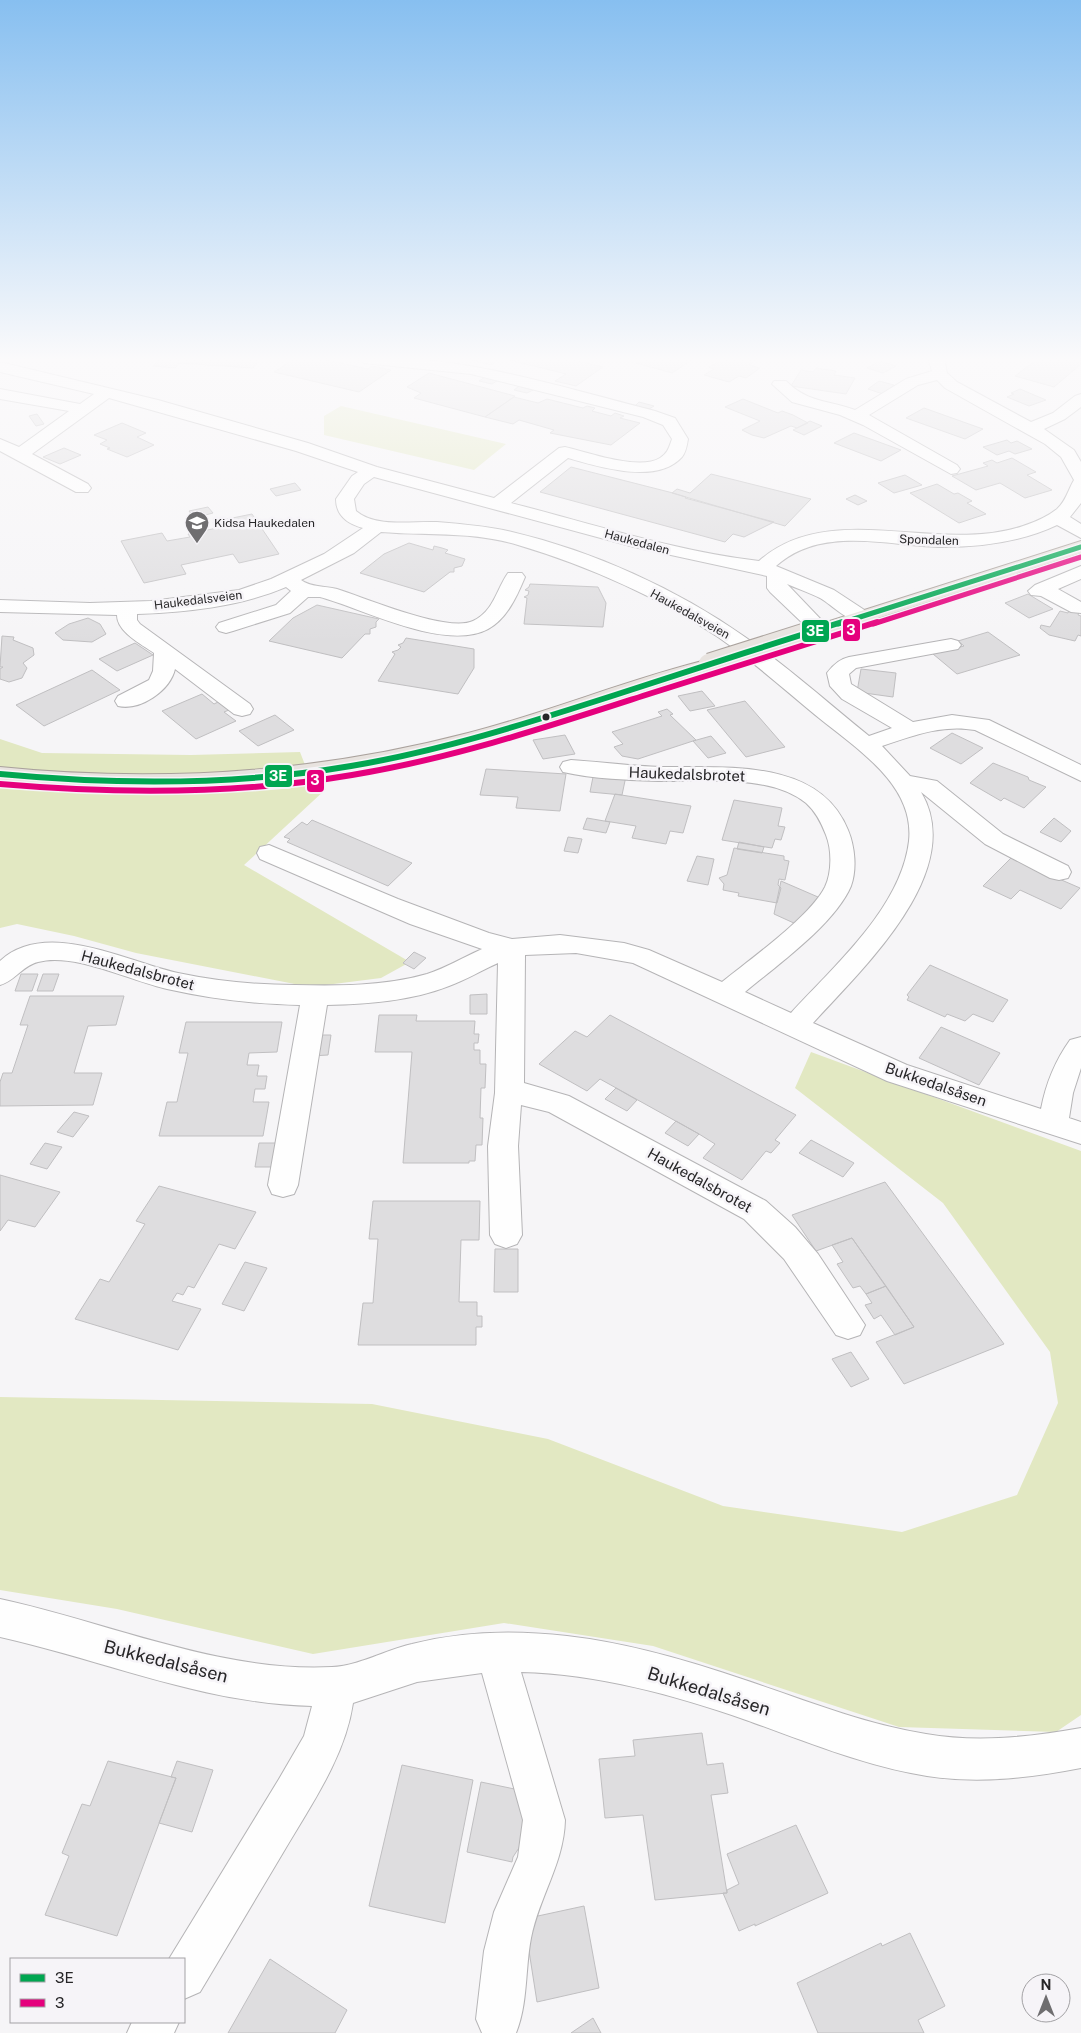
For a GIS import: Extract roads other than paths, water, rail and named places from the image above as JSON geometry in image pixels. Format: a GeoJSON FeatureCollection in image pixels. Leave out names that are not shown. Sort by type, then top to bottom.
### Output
{"type":"FeatureCollection","features":[{"type":"Feature","properties":{"kind":"main road"},"geometry":{"type":"LineString","coordinates":[[0,774],[78,781],[182,782],[286,774],[399,756],[459,742],[710,665],[1081,547]]}},
{"type":"Feature","properties":{"kind":"street"},"geometry":{"type":"LineString","coordinates":[[16,453],[82,488]]}},
{"type":"Feature","properties":{"kind":"street","name":"Haukedalen"},"geometry":{"type":"LineString","coordinates":[[315,453],[371,471],[688,555],[770,570],[827,594],[862,617]]}},
{"type":"Feature","properties":{"kind":"street"},"geometry":{"type":"LineString","coordinates":[[498,504],[564,453]]}},
{"type":"Feature","properties":{"kind":"street"},"geometry":{"type":"LineString","coordinates":[[568,453],[620,466],[644,467],[666,462],[677,453]]}},
{"type":"Feature","properties":{"kind":"street"},"geometry":{"type":"LineString","coordinates":[[922,453],[951,469]]}},
{"type":"Feature","properties":{"kind":"street"},"geometry":{"type":"LineString","coordinates":[[1067,453],[1081,477]]}},
{"type":"Feature","properties":{"kind":"street","name":"Haukedalsveien"},"geometry":{"type":"LineString","coordinates":[[371,471],[349,491],[344,505],[352,517],[361,522],[377,525],[470,530],[498,534],[550,549],[601,569],[669,601],[732,637],[864,744]]}},
{"type":"Feature","properties":{"kind":"street","name":"Spondalen"},"geometry":{"type":"LineString","coordinates":[[770,570],[780,551],[818,537],[844,535],[927,541],[975,541],[1072,526],[1068,510],[1081,483]]}},
{"type":"Feature","properties":{"kind":"street","name":"Haukedalsveien"},"geometry":{"type":"LineString","coordinates":[[0,606],[127,607],[185,603],[240,596],[296,584],[369,535],[377,525]]}},
{"type":"Feature","properties":{"kind":"street"},"geometry":{"type":"LineString","coordinates":[[770,570],[777,588],[821,630]]}},
{"type":"Feature","properties":{"kind":"street"},"geometry":{"type":"LineString","coordinates":[[1078,608],[1040,590],[1081,572]]}},
{"type":"Feature","properties":{"kind":"street"},"geometry":{"type":"LineString","coordinates":[[226,627],[283,609],[296,584],[437,627],[467,630],[491,619],[508,596],[515,577]]}},
{"type":"Feature","properties":{"kind":"street"},"geometry":{"type":"LineString","coordinates":[[127,607],[127,621],[242,709]]}},
{"type":"Feature","properties":{"kind":"street"},"geometry":{"type":"LineString","coordinates":[[910,730],[850,694],[841,686],[838,673],[849,663],[951,645]]}},
{"type":"Feature","properties":{"kind":"street"},"geometry":{"type":"LineString","coordinates":[[126,701],[148,691],[161,681],[166,664],[164,651]]}},
{"type":"Feature","properties":{"kind":"street"},"geometry":{"type":"LineString","coordinates":[[794,1026],[879,929],[902,897],[914,869],[921,842],[920,821],[914,801],[902,782],[864,744],[910,730],[950,721],[966,721],[981,725],[1081,774]]}},
{"type":"Feature","properties":{"kind":"street","name":"Haukedalsbrotet"},"geometry":{"type":"LineString","coordinates":[[571,767],[646,773],[749,775],[794,788],[812,798],[827,811],[838,829],[841,849],[842,870],[836,891],[809,922],[724,995]]}},
{"type":"Feature","properties":{"kind":"street"},"geometry":{"type":"LineString","coordinates":[[902,782],[928,786],[994,839],[1059,872]]}},
{"type":"Feature","properties":{"kind":"street"},"geometry":{"type":"LineString","coordinates":[[269,853],[423,920],[467,936],[512,948],[509,1093],[504,1115],[503,1140],[506,1235]]}},
{"type":"Feature","properties":{"kind":"street","name":"Haukedalsbrotet"},"geometry":{"type":"LineString","coordinates":[[0,976],[7,967],[20,958],[40,952],[62,951],[90,956],[153,977],[203,987],[252,993],[315,995],[395,989],[430,982],[512,948],[577,944],[610,948],[640,956],[794,1026]]}},
{"type":"Feature","properties":{"kind":"street"},"geometry":{"type":"LineString","coordinates":[[283,1185],[315,995]]}},
{"type":"Feature","properties":{"kind":"street","name":"Bukkedalsåsen"},"geometry":{"type":"LineString","coordinates":[[794,1026],[897,1073],[1081,1133]]}},
{"type":"Feature","properties":{"kind":"street"},"geometry":{"type":"LineString","coordinates":[[1053,1124],[1060,1080],[1067,1063],[1080,1047]]}},
{"type":"Feature","properties":{"kind":"street","name":"Haukedalsbrotet"},"geometry":{"type":"LineString","coordinates":[[509,1093],[530,1094],[558,1104],[755,1210],[780,1230],[804,1258],[848,1325]]}},
{"type":"Feature","properties":{"kind":"street","name":"Bukkedalsåsen"},"geometry":{"type":"LineString","coordinates":[[0,1618],[191,1670],[263,1684],[334,1687],[416,1662],[496,1654],[567,1656],[639,1669],[718,1691],[834,1732],[926,1755],[988,1759],[1042,1756],[1081,1748]]}},
{"type":"Feature","properties":{"kind":"street"},"geometry":{"type":"LineString","coordinates":[[496,1654],[544,1820],[544,1841],[538,1864],[516,1912],[508,1940],[499,2019]]}},
{"type":"Feature","properties":{"kind":"street"},"geometry":{"type":"LineString","coordinates":[[185,1974],[294,1794],[320,1747],[330,1719],[334,1687]]}},
{"type":"Feature","properties":{"kind":"place","name":"Kidsa Haukedalen"},"geometry":{"type":"Point","coordinates":[197,544]}}]}
